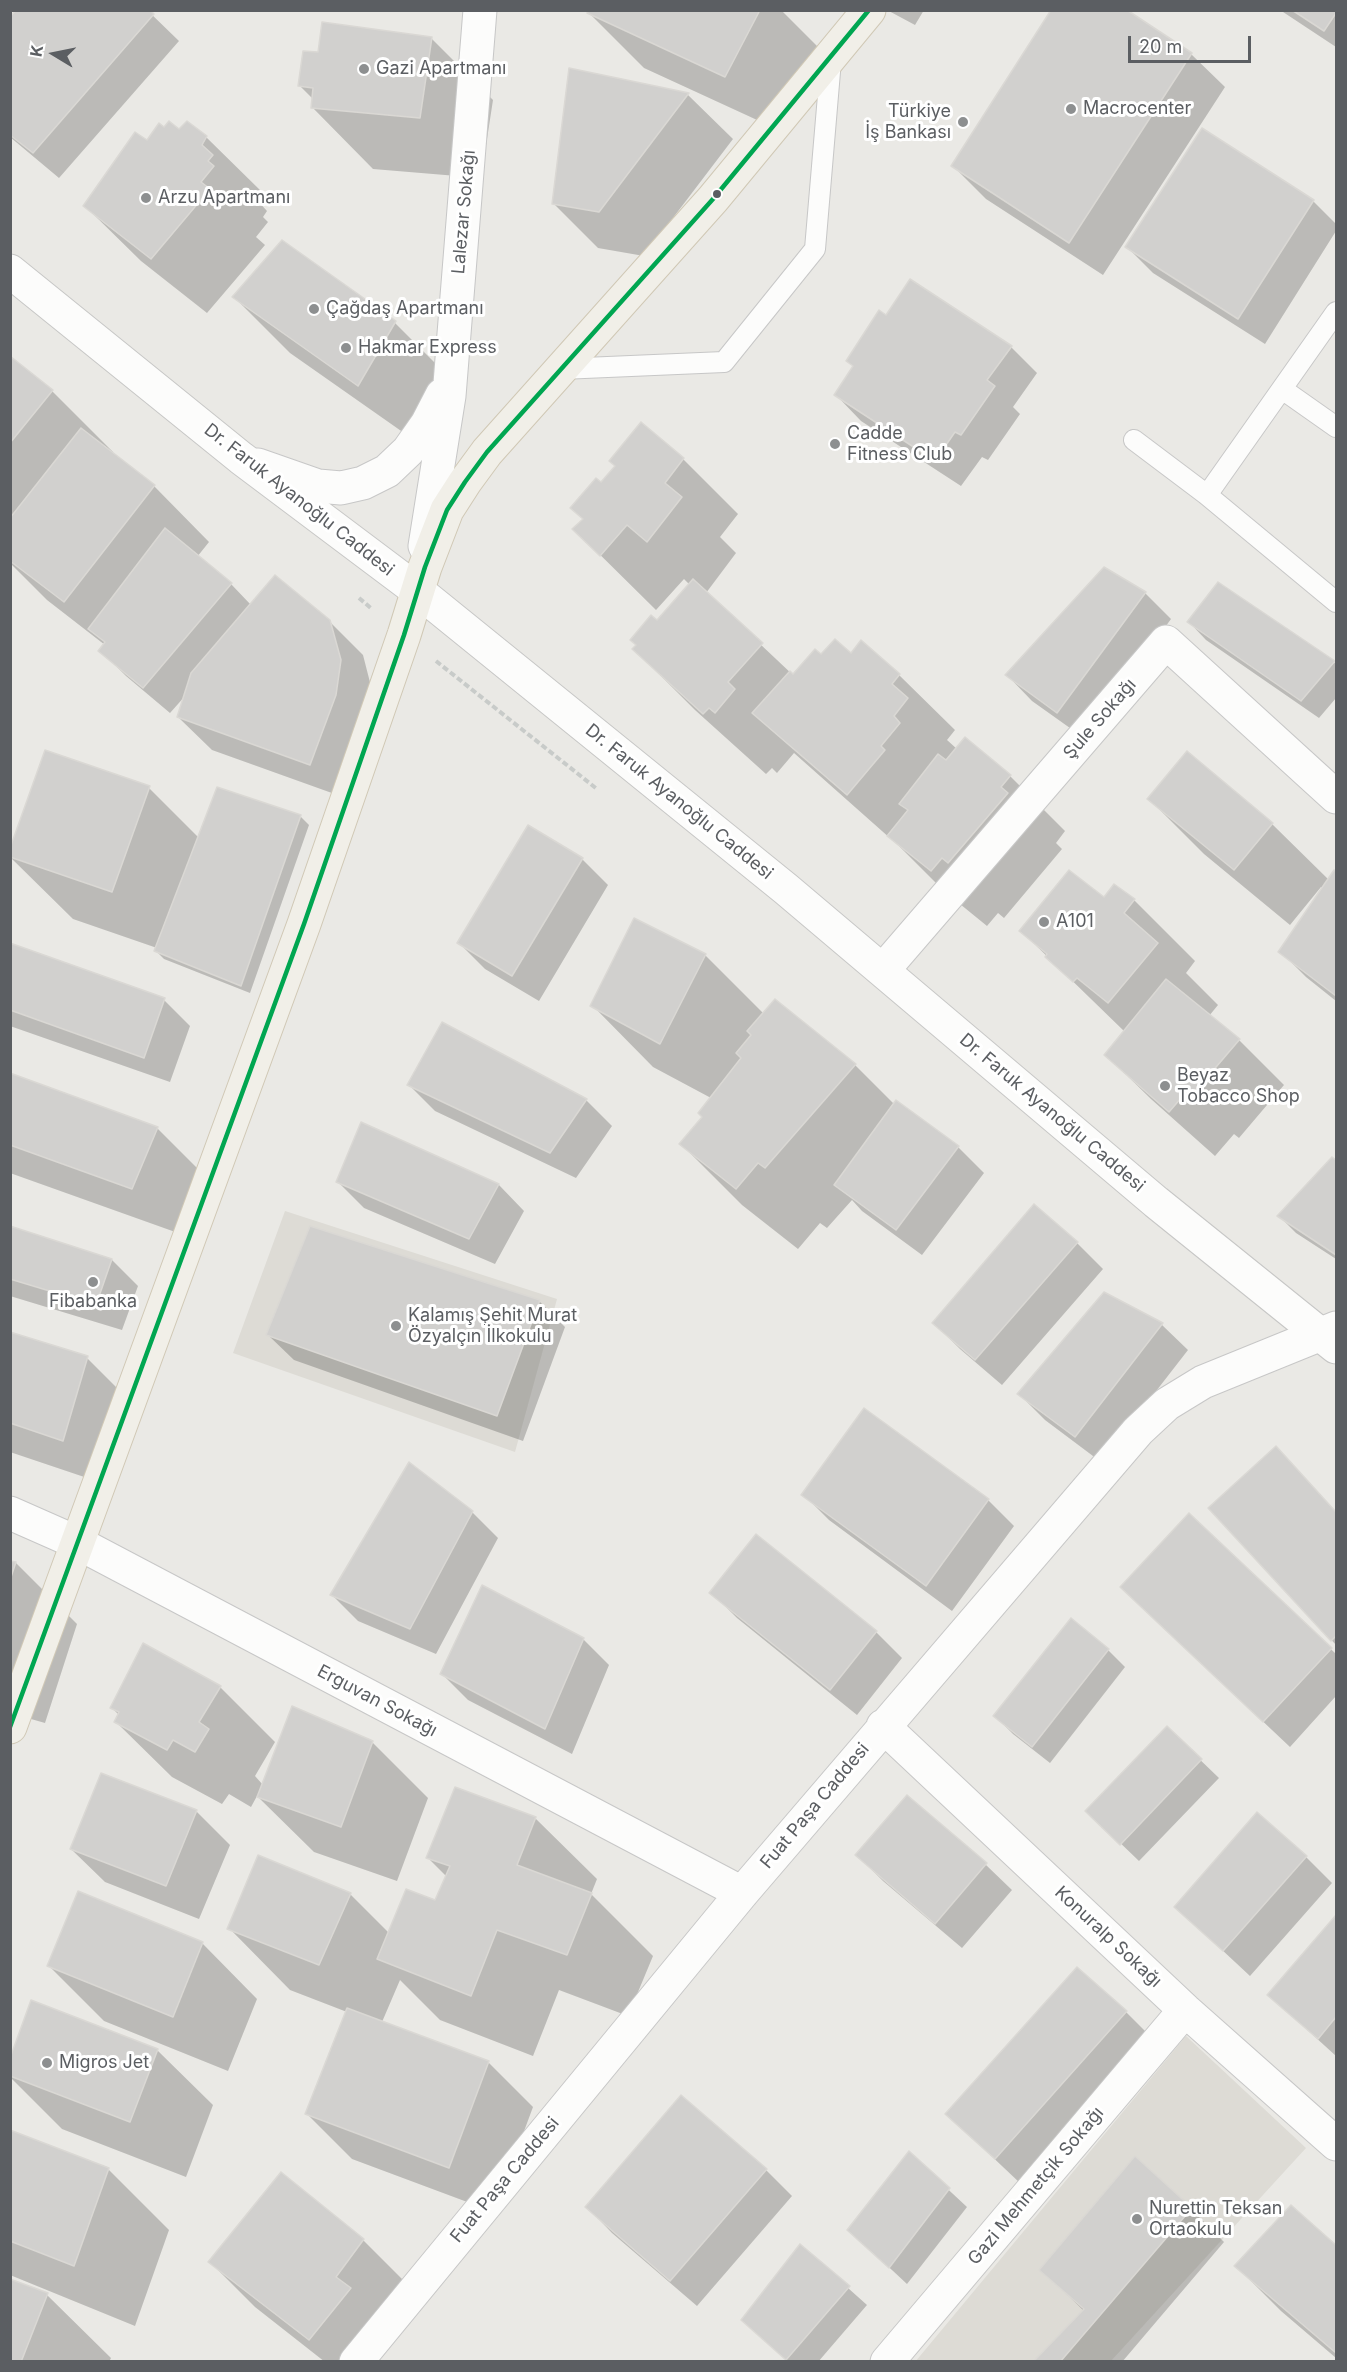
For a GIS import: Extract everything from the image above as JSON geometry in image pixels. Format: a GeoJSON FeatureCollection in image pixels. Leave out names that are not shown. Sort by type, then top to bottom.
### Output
{"type":"FeatureCollection","features":[{"type":"Feature","properties":{"kind":"main road"},"geometry":{"type":"LineString","coordinates":[[10,1727],[304,924],[439,527],[456,495],[488,452],[713,200],[831,60],[869,10]]}},
{"type":"Feature","properties":{"kind":"street","name":"Lalezar Sokağı"},"geometry":{"type":"LineString","coordinates":[[418,591],[451,375],[480,10]]}},
{"type":"Feature","properties":{"kind":"street","name":"Dr. Faruk Ayanoğlu Caddesi"},"geometry":{"type":"LineString","coordinates":[[10,271],[241,458],[418,591],[884,969],[1156,1202],[1331,1336]]}},
{"type":"Feature","properties":{"kind":"street"},"geometry":{"type":"LineString","coordinates":[[241,458],[279,474],[318,486],[341,488],[363,483],[387,471],[408,451],[427,424],[451,375]]}},
{"type":"Feature","properties":{"kind":"street","name":"Şule Sokağı"},"geometry":{"type":"LineString","coordinates":[[884,969],[1166,642],[1336,797]]}},
{"type":"Feature","properties":{"kind":"street","name":"Fuat Paşa Caddesi"},"geometry":{"type":"LineString","coordinates":[[356,2361],[742,1893],[1138,1431],[1167,1404],[1203,1382],[1331,1336]]}},
{"type":"Feature","properties":{"kind":"street","name":"Erguvan Sokağı"},"geometry":{"type":"LineString","coordinates":[[10,1513],[78,1543],[742,1893]]}},
{"type":"Feature","properties":{"kind":"street","name":"Konuralp Sokağı"},"geometry":{"type":"LineString","coordinates":[[883,1726],[1185,2010],[1336,2144]]}},
{"type":"Feature","properties":{"kind":"street","name":"Gazi Mehmetçik Sokağı"},"geometry":{"type":"LineString","coordinates":[[887,2361],[1185,2010]]}},
{"type":"Feature","properties":{"kind":"lane"},"geometry":{"type":"LineString","coordinates":[[561,369],[724,362],[815,249],[831,60]]}},
{"type":"Feature","properties":{"kind":"lane"},"geometry":{"type":"LineString","coordinates":[[1207,495],[1336,312]]}},
{"type":"Feature","properties":{"kind":"lane"},"geometry":{"type":"LineString","coordinates":[[1281,389],[1336,427]]}},
{"type":"Feature","properties":{"kind":"lane"},"geometry":{"type":"LineString","coordinates":[[1134,440],[1207,495],[1336,602]]}},
{"type":"Feature","properties":{"kind":"shaded area","name":"Kalamış Şehit Murat Özyalçın İlkokulu"},"geometry":{"type":"Polygon","coordinates":[[[285,1211],[557,1299],[515,1452],[233,1353],[285,1211]]]}},
{"type":"Feature","properties":{"kind":"shaded area","name":"Nurettin Teksan Ortaokulu"},"geometry":{"type":"Polygon","coordinates":[[[1186,2036],[1306,2148],[1111,2361],[915,2362],[1186,2036]]]}},
{"type":"Feature","properties":{"kind":"building"},"geometry":{"type":"Polygon","coordinates":[[[16,10],[150,10],[154,14],[33,153],[10,135],[10,17],[16,10]]]}},
{"type":"Feature","properties":{"kind":"building"},"geometry":{"type":"Polygon","coordinates":[[[589,10],[760,10],[725,77],[587,13],[589,10]]]}},
{"type":"Feature","properties":{"kind":"building","name":"Macrocenter"},"geometry":{"type":"Polygon","coordinates":[[[1051,10],[1127,10],[1192,53],[1069,243],[951,166],[1051,10]]]}},
{"type":"Feature","properties":{"kind":"building"},"geometry":{"type":"Polygon","coordinates":[[[1292,10],[1336,10],[1336,13],[1324,31],[1292,10]]]}},
{"type":"Feature","properties":{"kind":"building","name":"Gazi Apartmanı"},"geometry":{"type":"Polygon","coordinates":[[[322,22],[432,37],[420,118],[311,108],[313,88],[298,86],[303,51],[318,52],[322,22]]]}},
{"type":"Feature","properties":{"kind":"building"},"geometry":{"type":"Polygon","coordinates":[[[569,68],[689,93],[599,212],[552,204],[569,68]]]}},
{"type":"Feature","properties":{"kind":"building","name":"Arzu Apartmanı"},"geometry":{"type":"Polygon","coordinates":[[[169,121],[179,129],[187,121],[207,136],[202,145],[213,155],[208,161],[214,166],[201,182],[210,189],[151,259],[83,206],[135,132],[147,140],[159,123],[164,127],[169,121]]]}},
{"type":"Feature","properties":{"kind":"building"},"geometry":{"type":"Polygon","coordinates":[[[1202,128],[1314,200],[1238,319],[1125,247],[1202,128]]]}},
{"type":"Feature","properties":{"kind":"building","name":"Çağdaş Apartmanı"},"geometry":{"type":"Polygon","coordinates":[[[282,240],[396,321],[358,386],[232,297],[282,240]]]}},
{"type":"Feature","properties":{"kind":"building"},"geometry":{"type":"Polygon","coordinates":[[[910,279],[1012,346],[987,380],[995,386],[961,435],[955,432],[935,461],[834,395],[853,366],[846,361],[879,310],[886,315],[910,279]]]}},
{"type":"Feature","properties":{"kind":"building"},"geometry":{"type":"Polygon","coordinates":[[[10,356],[53,390],[10,443],[10,356]]]}},
{"type":"Feature","properties":{"kind":"building"},"geometry":{"type":"Polygon","coordinates":[[[641,422],[684,458],[665,483],[682,497],[647,542],[627,525],[600,556],[572,529],[583,519],[570,508],[596,478],[601,482],[615,466],[609,461],[641,422]]]}},
{"type":"Feature","properties":{"kind":"building"},"geometry":{"type":"Polygon","coordinates":[[[81,428],[155,485],[64,602],[10,561],[10,518],[81,428]]]}},
{"type":"Feature","properties":{"kind":"building"},"geometry":{"type":"Polygon","coordinates":[[[165,528],[232,583],[143,688],[98,651],[105,642],[88,629],[165,528]]]}},
{"type":"Feature","properties":{"kind":"building"},"geometry":{"type":"Polygon","coordinates":[[[1104,567],[1146,592],[1057,713],[1005,675],[1104,567]]]}},
{"type":"Feature","properties":{"kind":"building"},"geometry":{"type":"Polygon","coordinates":[[[275,575],[330,620],[341,660],[336,695],[310,765],[177,717],[191,673],[275,575]]]}},
{"type":"Feature","properties":{"kind":"building"},"geometry":{"type":"Polygon","coordinates":[[[693,579],[763,643],[728,682],[735,689],[715,713],[709,708],[703,714],[632,649],[636,645],[630,640],[651,615],[657,620],[693,579]]]}},
{"type":"Feature","properties":{"kind":"building"},"geometry":{"type":"Polygon","coordinates":[[[1218,582],[1335,661],[1301,701],[1187,622],[1218,582]]]}},
{"type":"Feature","properties":{"kind":"building"},"geometry":{"type":"Polygon","coordinates":[[[835,639],[851,653],[861,640],[900,674],[892,684],[908,698],[894,716],[900,723],[881,746],[885,750],[847,795],[752,713],[790,671],[793,674],[815,649],[821,654],[835,639]]]}},
{"type":"Feature","properties":{"kind":"building"},"geometry":{"type":"Polygon","coordinates":[[[965,737],[1011,775],[1001,787],[1008,793],[948,863],[942,858],[931,871],[887,836],[908,810],[899,804],[938,754],[946,760],[965,737]]]}},
{"type":"Feature","properties":{"kind":"building"},"geometry":{"type":"Polygon","coordinates":[[[45,750],[150,786],[112,892],[10,857],[10,848],[45,750]]]}},
{"type":"Feature","properties":{"kind":"building"},"geometry":{"type":"Polygon","coordinates":[[[1187,751],[1273,823],[1234,870],[1147,799],[1187,751]]]}},
{"type":"Feature","properties":{"kind":"building"},"geometry":{"type":"Polygon","coordinates":[[[217,787],[301,815],[241,986],[154,951],[217,787]]]}},
{"type":"Feature","properties":{"kind":"building"},"geometry":{"type":"Polygon","coordinates":[[[528,825],[583,858],[512,976],[457,943],[528,825]]]}},
{"type":"Feature","properties":{"kind":"building"},"geometry":{"type":"Polygon","coordinates":[[[1069,870],[1104,897],[1114,884],[1135,899],[1124,913],[1158,943],[1108,1003],[1077,978],[1073,982],[1045,957],[1047,954],[1019,931],[1069,870]]]}},
{"type":"Feature","properties":{"kind":"building"},"geometry":{"type":"Polygon","coordinates":[[[1334,870],[1336,871],[1336,996],[1278,952],[1334,870]]]}},
{"type":"Feature","properties":{"kind":"building"},"geometry":{"type":"Polygon","coordinates":[[[634,918],[706,954],[660,1044],[590,1006],[634,918]]]}},
{"type":"Feature","properties":{"kind":"building"},"geometry":{"type":"Polygon","coordinates":[[[10,943],[165,998],[144,1058],[10,1010],[10,943]]]}},
{"type":"Feature","properties":{"kind":"building"},"geometry":{"type":"Polygon","coordinates":[[[1166,979],[1240,1039],[1193,1094],[1188,1090],[1169,1112],[1104,1055],[1166,979]]]}},
{"type":"Feature","properties":{"kind":"building"},"geometry":{"type":"Polygon","coordinates":[[[775,999],[856,1064],[765,1168],[758,1163],[736,1189],[679,1144],[702,1117],[698,1113],[741,1058],[736,1053],[751,1035],[747,1031],[775,999]]]}},
{"type":"Feature","properties":{"kind":"building"},"geometry":{"type":"Polygon","coordinates":[[[442,1022],[587,1099],[550,1153],[407,1085],[442,1022]]]}},
{"type":"Feature","properties":{"kind":"building"},"geometry":{"type":"Polygon","coordinates":[[[10,1073],[158,1127],[132,1189],[10,1145],[10,1073]]]}},
{"type":"Feature","properties":{"kind":"building"},"geometry":{"type":"Polygon","coordinates":[[[896,1100],[959,1146],[896,1230],[834,1185],[896,1100]]]}},
{"type":"Feature","properties":{"kind":"building"},"geometry":{"type":"Polygon","coordinates":[[[361,1122],[499,1184],[469,1239],[336,1182],[361,1122]]]}},
{"type":"Feature","properties":{"kind":"building"},"geometry":{"type":"Polygon","coordinates":[[[1332,1157],[1336,1160],[1336,1255],[1277,1216],[1332,1157]]]}},
{"type":"Feature","properties":{"kind":"building"},"geometry":{"type":"Polygon","coordinates":[[[1034,1204],[1078,1242],[975,1360],[932,1323],[1034,1204]]]}},
{"type":"Feature","properties":{"kind":"building"},"geometry":{"type":"Polygon","coordinates":[[[10,1226],[112,1259],[96,1305],[10,1279],[10,1226]]]}},
{"type":"Feature","properties":{"kind":"building","name":"Kalamış Şehit Murat Özyalçın İlkokulu"},"geometry":{"type":"Polygon","coordinates":[[[310,1226],[540,1300],[497,1416],[266,1335],[310,1226]]]}},
{"type":"Feature","properties":{"kind":"building"},"geometry":{"type":"Polygon","coordinates":[[[1104,1292],[1163,1323],[1075,1437],[1017,1394],[1104,1292]]]}},
{"type":"Feature","properties":{"kind":"building"},"geometry":{"type":"Polygon","coordinates":[[[10,1332],[88,1356],[63,1441],[10,1423],[10,1332]]]}},
{"type":"Feature","properties":{"kind":"building"},"geometry":{"type":"Polygon","coordinates":[[[864,1408],[989,1499],[926,1586],[801,1495],[864,1408]]]}},
{"type":"Feature","properties":{"kind":"building"},"geometry":{"type":"Polygon","coordinates":[[[1276,1446],[1336,1512],[1336,1636],[1331,1641],[1208,1508],[1276,1446]]]}},
{"type":"Feature","properties":{"kind":"building"},"geometry":{"type":"Polygon","coordinates":[[[409,1462],[473,1511],[410,1629],[330,1595],[409,1462]]]}},
{"type":"Feature","properties":{"kind":"building"},"geometry":{"type":"Polygon","coordinates":[[[1189,1513],[1332,1648],[1263,1722],[1120,1587],[1189,1513]]]}},
{"type":"Feature","properties":{"kind":"building"},"geometry":{"type":"Polygon","coordinates":[[[756,1534],[877,1631],[830,1690],[709,1593],[756,1534]]]}},
{"type":"Feature","properties":{"kind":"building"},"geometry":{"type":"Polygon","coordinates":[[[10,1561],[16,1562],[10,1580],[10,1561]]]}},
{"type":"Feature","properties":{"kind":"building"},"geometry":{"type":"Polygon","coordinates":[[[482,1585],[584,1638],[545,1729],[440,1674],[482,1585]]]}},
{"type":"Feature","properties":{"kind":"building"},"geometry":{"type":"Polygon","coordinates":[[[1071,1618],[1109,1649],[1032,1747],[993,1716],[1071,1618]]]}},
{"type":"Feature","properties":{"kind":"building"},"geometry":{"type":"Polygon","coordinates":[[[143,1643],[221,1686],[199,1722],[209,1729],[195,1752],[173,1740],[167,1750],[114,1722],[119,1712],[110,1708],[143,1643]]]}},
{"type":"Feature","properties":{"kind":"building"},"geometry":{"type":"Polygon","coordinates":[[[292,1706],[373,1741],[341,1827],[257,1797],[292,1706]]]}},
{"type":"Feature","properties":{"kind":"building"},"geometry":{"type":"Polygon","coordinates":[[[1167,1726],[1202,1759],[1120,1845],[1085,1811],[1167,1726]]]}},
{"type":"Feature","properties":{"kind":"building"},"geometry":{"type":"Polygon","coordinates":[[[101,1773],[197,1810],[166,1886],[70,1849],[101,1773]]]}},
{"type":"Feature","properties":{"kind":"building"},"geometry":{"type":"Polygon","coordinates":[[[455,1787],[536,1817],[517,1865],[592,1893],[567,1955],[497,1930],[471,1996],[377,1959],[406,1889],[435,1900],[450,1866],[426,1858],[455,1787]]]}},
{"type":"Feature","properties":{"kind":"building"},"geometry":{"type":"Polygon","coordinates":[[[907,1795],[987,1863],[935,1924],[855,1855],[907,1795]]]}},
{"type":"Feature","properties":{"kind":"building"},"geometry":{"type":"Polygon","coordinates":[[[1257,1812],[1307,1856],[1223,1951],[1174,1907],[1257,1812]]]}},
{"type":"Feature","properties":{"kind":"building"},"geometry":{"type":"Polygon","coordinates":[[[258,1855],[351,1893],[319,1965],[227,1929],[258,1855]]]}},
{"type":"Feature","properties":{"kind":"building"},"geometry":{"type":"Polygon","coordinates":[[[78,1891],[203,1942],[173,2017],[47,1966],[78,1891]]]}},
{"type":"Feature","properties":{"kind":"building"},"geometry":{"type":"Polygon","coordinates":[[[1336,1915],[1336,2017],[1318,2039],[1267,1995],[1336,1915]]]}},
{"type":"Feature","properties":{"kind":"building"},"geometry":{"type":"Polygon","coordinates":[[[1077,1967],[1127,2011],[995,2159],[945,2114],[1077,1967]]]}},
{"type":"Feature","properties":{"kind":"building"},"geometry":{"type":"Polygon","coordinates":[[[31,2000],[158,2049],[130,2122],[10,2076],[10,2058],[31,2000]]]}},
{"type":"Feature","properties":{"kind":"building"},"geometry":{"type":"Polygon","coordinates":[[[347,2008],[489,2061],[449,2168],[305,2114],[347,2008]]]}},
{"type":"Feature","properties":{"kind":"building"},"geometry":{"type":"Polygon","coordinates":[[[681,2095],[767,2169],[670,2281],[585,2207],[681,2095]]]}},
{"type":"Feature","properties":{"kind":"building"},"geometry":{"type":"Polygon","coordinates":[[[10,2130],[109,2168],[74,2266],[10,2241],[10,2130]]]}},
{"type":"Feature","properties":{"kind":"building"},"geometry":{"type":"Polygon","coordinates":[[[909,2151],[950,2188],[889,2268],[847,2230],[909,2151]]]}},
{"type":"Feature","properties":{"kind":"building"},"geometry":{"type":"Polygon","coordinates":[[[1135,2156],[1192,2208],[1060,2362],[1033,2362],[1084,2309],[1039,2270],[1135,2156]]]}},
{"type":"Feature","properties":{"kind":"building"},"geometry":{"type":"Polygon","coordinates":[[[281,2172],[364,2239],[336,2277],[351,2288],[309,2340],[208,2262],[281,2172]]]}},
{"type":"Feature","properties":{"kind":"building"},"geometry":{"type":"Polygon","coordinates":[[[1291,2205],[1336,2245],[1336,2353],[1234,2266],[1291,2205]]]}},
{"type":"Feature","properties":{"kind":"building"},"geometry":{"type":"Polygon","coordinates":[[[800,2244],[850,2286],[786,2360],[741,2320],[800,2244]]]}},
{"type":"Feature","properties":{"kind":"building"},"geometry":{"type":"Polygon","coordinates":[[[10,2279],[48,2293],[21,2362],[10,2362],[10,2279]]]}},
{"type":"Feature","properties":{"kind":"transit line"},"geometry":{"type":"LineString","coordinates":[[10,1727],[304,924],[404,635],[425,567],[447,510],[487,452],[713,199],[869,10]]}},
{"type":"Feature","properties":{"kind":"place","name":"Gazi Apartmanı"},"geometry":{"type":"Point","coordinates":[364,69]}},
{"type":"Feature","properties":{"kind":"place","name":"Macrocenter"},"geometry":{"type":"Point","coordinates":[1071,109]}},
{"type":"Feature","properties":{"kind":"place","name":"Türkiye İş Bankası"},"geometry":{"type":"Point","coordinates":[963,122]}},
{"type":"Feature","properties":{"kind":"place","name":"Arzu Apartmanı"},"geometry":{"type":"Point","coordinates":[146,198]}},
{"type":"Feature","properties":{"kind":"place","name":"Çağdaş Apartmanı"},"geometry":{"type":"Point","coordinates":[314,309]}},
{"type":"Feature","properties":{"kind":"place","name":"Hakmar Express"},"geometry":{"type":"Point","coordinates":[346,348]}},
{"type":"Feature","properties":{"kind":"place","name":"Cadde Fitness Club"},"geometry":{"type":"Point","coordinates":[835,444]}},
{"type":"Feature","properties":{"kind":"place","name":"A101"},"geometry":{"type":"Point","coordinates":[1044,922]}},
{"type":"Feature","properties":{"kind":"place","name":"Beyaz Tobacco Shop"},"geometry":{"type":"Point","coordinates":[1165,1086]}},
{"type":"Feature","properties":{"kind":"place","name":"Fibabanka"},"geometry":{"type":"Point","coordinates":[93,1282]}},
{"type":"Feature","properties":{"kind":"place","name":"Kalamış Şehit Murat Özyalçın İlkokulu"},"geometry":{"type":"Point","coordinates":[396,1326]}},
{"type":"Feature","properties":{"kind":"place","name":"Migros Jet"},"geometry":{"type":"Point","coordinates":[47,2063]}},
{"type":"Feature","properties":{"kind":"place","name":"Nurettin Teksan Ortaokulu"},"geometry":{"type":"Point","coordinates":[1137,2219]}}]}
